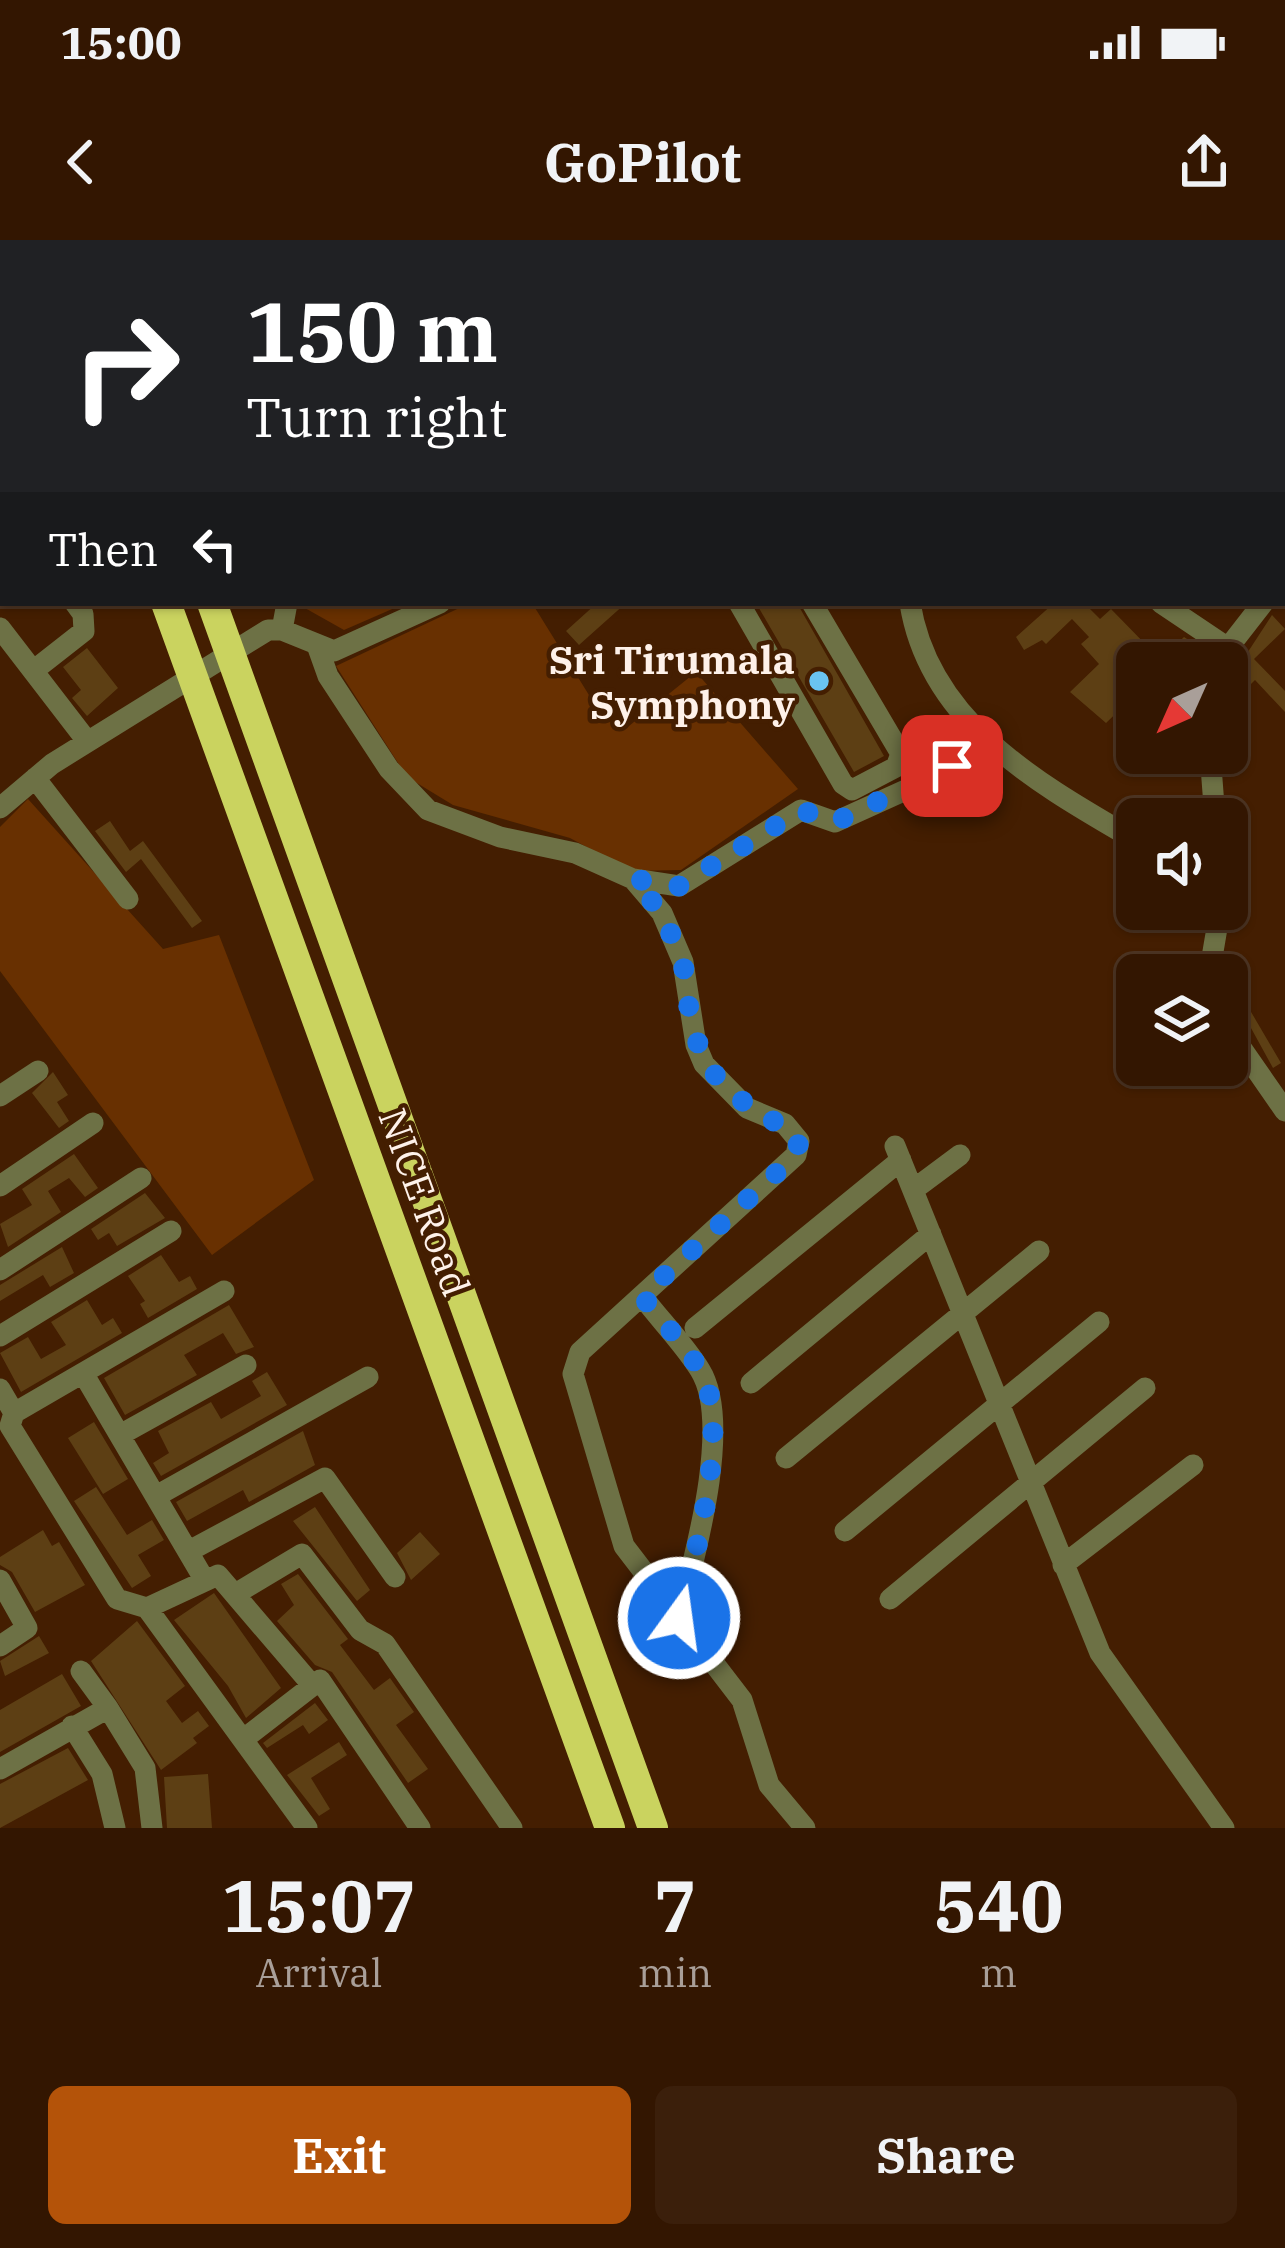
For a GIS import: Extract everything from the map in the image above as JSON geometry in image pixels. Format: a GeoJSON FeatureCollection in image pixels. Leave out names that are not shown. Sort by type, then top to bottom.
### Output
{"type":"FeatureCollection","features":[{"type":"Feature","properties":{"kind":"highway","name":"NICE Road"},"geometry":{"type":"LineString","coordinates":[[167,606],[610,1828]]}},
{"type":"Feature","properties":{"kind":"highway","name":"NICE Road"},"geometry":{"type":"LineString","coordinates":[[213,606],[653,1828]]}},
{"type":"Feature","properties":{"kind":"street"},"geometry":{"type":"LineString","coordinates":[[33,670],[84,631],[77,606]]}},
{"type":"Feature","properties":{"kind":"street"},"geometry":{"type":"LineString","coordinates":[[282,630],[286,606]]}},
{"type":"Feature","properties":{"kind":"street"},"geometry":{"type":"LineString","coordinates":[[0,808],[87,742],[256,638],[282,630],[334,651],[433,606]]}},
{"type":"Feature","properties":{"kind":"street"},"geometry":{"type":"LineString","coordinates":[[741,606],[843,784],[852,790],[896,767],[902,754],[814,606]]}},
{"type":"Feature","properties":{"kind":"street"},"geometry":{"type":"LineString","coordinates":[[911,606],[920,650],[994,750],[1033,782],[1116,829]]}},
{"type":"Feature","properties":{"kind":"street"},"geometry":{"type":"LineString","coordinates":[[1165,606],[1210,642]]}},
{"type":"Feature","properties":{"kind":"street"},"geometry":{"type":"LineString","coordinates":[[1237,642],[1261,606]]}},
{"type":"Feature","properties":{"kind":"street"},"geometry":{"type":"LineString","coordinates":[[0,628],[87,742]]}},
{"type":"Feature","properties":{"kind":"street"},"geometry":{"type":"LineString","coordinates":[[318,647],[354,718],[399,782],[428,810],[500,837],[575,853],[633,879],[679,886],[801,810],[835,822],[994,750]]}},
{"type":"Feature","properties":{"kind":"street"},"geometry":{"type":"LineString","coordinates":[[35,778],[128,898]]}},
{"type":"Feature","properties":{"kind":"street"},"geometry":{"type":"LineString","coordinates":[[633,879],[662,913],[683,962],[690,1016],[704,1064],[759,1117],[785,1124],[799,1141],[796,1155],[580,1352],[574,1374],[624,1546],[742,1700],[769,1785],[805,1828]]}},
{"type":"Feature","properties":{"kind":"street"},"geometry":{"type":"LineString","coordinates":[[1248,1058],[1285,1111]]}},
{"type":"Feature","properties":{"kind":"street"},"geometry":{"type":"LineString","coordinates":[[0,1096],[38,1071]]}},
{"type":"Feature","properties":{"kind":"street"},"geometry":{"type":"LineString","coordinates":[[0,1186],[93,1123]]}},
{"type":"Feature","properties":{"kind":"street"},"geometry":{"type":"LineString","coordinates":[[695,1328],[898,1153],[1100,1653],[1224,1828]]}},
{"type":"Feature","properties":{"kind":"street"},"geometry":{"type":"LineString","coordinates":[[913,1190],[960,1155]]}},
{"type":"Feature","properties":{"kind":"street"},"geometry":{"type":"LineString","coordinates":[[0,1270],[140,1178]]}},
{"type":"Feature","properties":{"kind":"street"},"geometry":{"type":"LineString","coordinates":[[0,1336],[171,1232]]}},
{"type":"Feature","properties":{"kind":"street"},"geometry":{"type":"LineString","coordinates":[[751,1383],[931,1234]]}},
{"type":"Feature","properties":{"kind":"street"},"geometry":{"type":"LineString","coordinates":[[786,1458],[1040,1251]]}},
{"type":"Feature","properties":{"kind":"street"},"geometry":{"type":"LineString","coordinates":[[8,1424],[82,1373],[224,1291]]}},
{"type":"Feature","properties":{"kind":"street"},"geometry":{"type":"LineString","coordinates":[[642,1296],[702,1372],[714,1423],[696,1552],[679,1618]]}},
{"type":"Feature","properties":{"kind":"street"},"geometry":{"type":"LineString","coordinates":[[844,1532],[1099,1322]]}},
{"type":"Feature","properties":{"kind":"street"},"geometry":{"type":"LineString","coordinates":[[121,1436],[246,1365]]}},
{"type":"Feature","properties":{"kind":"street"},"geometry":{"type":"LineString","coordinates":[[82,1373],[205,1579]]}},
{"type":"Feature","properties":{"kind":"street"},"geometry":{"type":"LineString","coordinates":[[158,1495],[368,1377]]}},
{"type":"Feature","properties":{"kind":"street"},"geometry":{"type":"LineString","coordinates":[[890,1599],[1145,1388]]}},
{"type":"Feature","properties":{"kind":"street"},"geometry":{"type":"LineString","coordinates":[[0,1389],[8,1424],[117,1599],[147,1608],[307,1828]]}},
{"type":"Feature","properties":{"kind":"street"},"geometry":{"type":"LineString","coordinates":[[1064,1565],[1193,1465]]}},
{"type":"Feature","properties":{"kind":"street"},"geometry":{"type":"LineString","coordinates":[[191,1550],[325,1478],[395,1577]]}},
{"type":"Feature","properties":{"kind":"street"},"geometry":{"type":"LineString","coordinates":[[237,1593],[302,1554],[360,1630],[385,1644],[512,1828]]}},
{"type":"Feature","properties":{"kind":"street"},"geometry":{"type":"LineString","coordinates":[[147,1608],[218,1575],[312,1685]]}},
{"type":"Feature","properties":{"kind":"street"},"geometry":{"type":"LineString","coordinates":[[0,1580],[27,1628],[0,1646]]}},
{"type":"Feature","properties":{"kind":"street"},"geometry":{"type":"LineString","coordinates":[[81,1671],[145,1768],[152,1828]]}},
{"type":"Feature","properties":{"kind":"street"},"geometry":{"type":"LineString","coordinates":[[245,1738],[320,1679],[420,1828]]}},
{"type":"Feature","properties":{"kind":"street"},"geometry":{"type":"LineString","coordinates":[[0,1769],[108,1708]]}},
{"type":"Feature","properties":{"kind":"street"},"geometry":{"type":"LineString","coordinates":[[72,1726],[102,1774],[115,1828]]}},
{"type":"Feature","properties":{"kind":"shaded area"},"geometry":{"type":"Polygon","coordinates":[[[301,606],[399,606],[344,630],[301,606]]]}},
{"type":"Feature","properties":{"kind":"shaded area"},"geometry":{"type":"Polygon","coordinates":[[[464,606],[534,606],[597,708],[624,730],[696,672],[798,789],[681,870],[631,871],[570,838],[453,805],[407,777],[336,666],[464,606]]]}},
{"type":"Feature","properties":{"kind":"shaded area"},"geometry":{"type":"Polygon","coordinates":[[[28,799],[163,949],[219,935],[314,1180],[212,1255],[0,971],[0,827],[28,799]]]}},
{"type":"Feature","properties":{"kind":"building"},"geometry":{"type":"Polygon","coordinates":[[[594,606],[623,606],[579,645],[566,631],[594,606]]]}},
{"type":"Feature","properties":{"kind":"building"},"geometry":{"type":"Polygon","coordinates":[[[758,606],[799,606],[884,756],[854,772],[758,606]]]}},
{"type":"Feature","properties":{"kind":"building"},"geometry":{"type":"Polygon","coordinates":[[[1051,606],[1087,606],[1100,619],[1111,609],[1143,642],[1116,642],[1116,713],[1106,723],[1070,692],[1099,664],[1081,644],[1089,637],[1072,619],[1046,644],[1042,640],[1024,650],[1016,637],[1051,606]]]}},
{"type":"Feature","properties":{"kind":"building"},"geometry":{"type":"Polygon","coordinates":[[[1272,615],[1285,629],[1254,659],[1285,691],[1285,712],[1255,680],[1248,687],[1248,652],[1272,615]]]}},
{"type":"Feature","properties":{"kind":"building"},"geometry":{"type":"Polygon","coordinates":[[[87,648],[118,688],[87,716],[72,698],[81,690],[63,667],[87,648]]]}},
{"type":"Feature","properties":{"kind":"building"},"geometry":{"type":"Polygon","coordinates":[[[110,821],[130,851],[143,841],[202,921],[192,928],[141,859],[126,872],[95,831],[110,821]]]}},
{"type":"Feature","properties":{"kind":"building"},"geometry":{"type":"Polygon","coordinates":[[[1248,1007],[1281,1063],[1273,1068],[1248,1023],[1248,1007]]]}},
{"type":"Feature","properties":{"kind":"building"},"geometry":{"type":"Polygon","coordinates":[[[53,1072],[68,1095],[57,1102],[69,1121],[59,1128],[32,1093],[53,1072]]]}},
{"type":"Feature","properties":{"kind":"building"},"geometry":{"type":"Polygon","coordinates":[[[74,1154],[98,1188],[85,1197],[69,1178],[48,1191],[61,1212],[8,1247],[0,1224],[32,1205],[22,1189],[74,1154]]]}},
{"type":"Feature","properties":{"kind":"building"},"geometry":{"type":"Polygon","coordinates":[[[145,1193],[165,1218],[117,1246],[109,1233],[98,1240],[91,1229],[145,1193]]]}},
{"type":"Feature","properties":{"kind":"building"},"geometry":{"type":"Polygon","coordinates":[[[62,1247],[74,1273],[50,1287],[43,1275],[0,1301],[0,1285],[62,1247]]]}},
{"type":"Feature","properties":{"kind":"building"},"geometry":{"type":"Polygon","coordinates":[[[161,1255],[179,1282],[190,1276],[197,1289],[148,1318],[140,1304],[145,1301],[128,1276],[161,1255]]]}},
{"type":"Feature","properties":{"kind":"building"},"geometry":{"type":"Polygon","coordinates":[[[87,1300],[102,1325],[113,1318],[122,1333],[21,1392],[0,1353],[28,1337],[41,1359],[66,1345],[51,1322],[87,1300]]]}},
{"type":"Feature","properties":{"kind":"building"},"geometry":{"type":"Polygon","coordinates":[[[229,1305],[254,1347],[236,1354],[223,1333],[184,1355],[197,1375],[125,1415],[104,1378],[229,1305]]]}},
{"type":"Feature","properties":{"kind":"building"},"geometry":{"type":"Polygon","coordinates":[[[267,1372],[287,1405],[161,1476],[153,1463],[169,1453],[158,1431],[211,1402],[221,1419],[261,1396],[252,1381],[267,1372]]]}},
{"type":"Feature","properties":{"kind":"building"},"geometry":{"type":"Polygon","coordinates":[[[94,1422],[128,1479],[103,1494],[68,1438],[94,1422]]]}},
{"type":"Feature","properties":{"kind":"building"},"geometry":{"type":"Polygon","coordinates":[[[303,1431],[315,1465],[249,1502],[243,1490],[187,1521],[176,1502],[303,1431]]]}},
{"type":"Feature","properties":{"kind":"building"},"geometry":{"type":"Polygon","coordinates":[[[96,1487],[127,1535],[152,1520],[164,1540],[138,1555],[151,1576],[132,1588],[74,1501],[96,1487]]]}},
{"type":"Feature","properties":{"kind":"building"},"geometry":{"type":"Polygon","coordinates":[[[315,1507],[370,1590],[357,1601],[293,1521],[315,1507]]]}},
{"type":"Feature","properties":{"kind":"building"},"geometry":{"type":"Polygon","coordinates":[[[43,1530],[52,1546],[59,1542],[85,1585],[35,1612],[12,1572],[0,1565],[0,1557],[43,1530]]]}},
{"type":"Feature","properties":{"kind":"building"},"geometry":{"type":"Polygon","coordinates":[[[420,1532],[440,1554],[411,1580],[397,1553],[420,1532]]]}},
{"type":"Feature","properties":{"kind":"building"},"geometry":{"type":"Polygon","coordinates":[[[298,1574],[348,1639],[340,1645],[374,1690],[390,1678],[414,1712],[396,1725],[428,1769],[408,1783],[332,1672],[315,1665],[277,1621],[294,1605],[281,1584],[298,1574]]]}},
{"type":"Feature","properties":{"kind":"building"},"geometry":{"type":"Polygon","coordinates":[[[214,1593],[281,1688],[246,1718],[228,1686],[174,1620],[214,1593]]]}},
{"type":"Feature","properties":{"kind":"building"},"geometry":{"type":"Polygon","coordinates":[[[137,1621],[185,1686],[166,1701],[182,1723],[198,1711],[209,1726],[193,1738],[197,1743],[161,1770],[91,1661],[137,1621]]]}},
{"type":"Feature","properties":{"kind":"building"},"geometry":{"type":"Polygon","coordinates":[[[39,1636],[49,1653],[5,1676],[0,1661],[39,1636]]]}},
{"type":"Feature","properties":{"kind":"building"},"geometry":{"type":"Polygon","coordinates":[[[62,1674],[81,1706],[0,1752],[0,1710],[62,1674]]]}},
{"type":"Feature","properties":{"kind":"building"},"geometry":{"type":"Polygon","coordinates":[[[315,1703],[328,1720],[309,1734],[303,1725],[267,1748],[263,1743],[315,1703]]]}},
{"type":"Feature","properties":{"kind":"building"},"geometry":{"type":"Polygon","coordinates":[[[339,1742],[347,1755],[311,1778],[330,1809],[319,1816],[287,1775],[339,1742]]]}},
{"type":"Feature","properties":{"kind":"building"},"geometry":{"type":"Polygon","coordinates":[[[68,1748],[88,1780],[0,1828],[0,1784],[68,1748]]]}},
{"type":"Feature","properties":{"kind":"building"},"geometry":{"type":"Polygon","coordinates":[[[208,1774],[212,1828],[167,1828],[164,1777],[208,1774]]]}},
{"type":"Feature","properties":{"kind":"place","name":"Sri Tirumala Symphony"},"geometry":{"type":"Point","coordinates":[819,681]}},
{"type":"Feature","properties":{"kind":"route"},"geometry":{"type":"LineString","coordinates":[[679,1618],[696,1552],[714,1423],[702,1372],[642,1296],[796,1155],[799,1141],[785,1124],[759,1117],[747,1108],[704,1064],[690,1016],[683,962],[670,928],[633,879],[679,886],[710,871],[801,810],[835,822],[952,766]]}}]}
